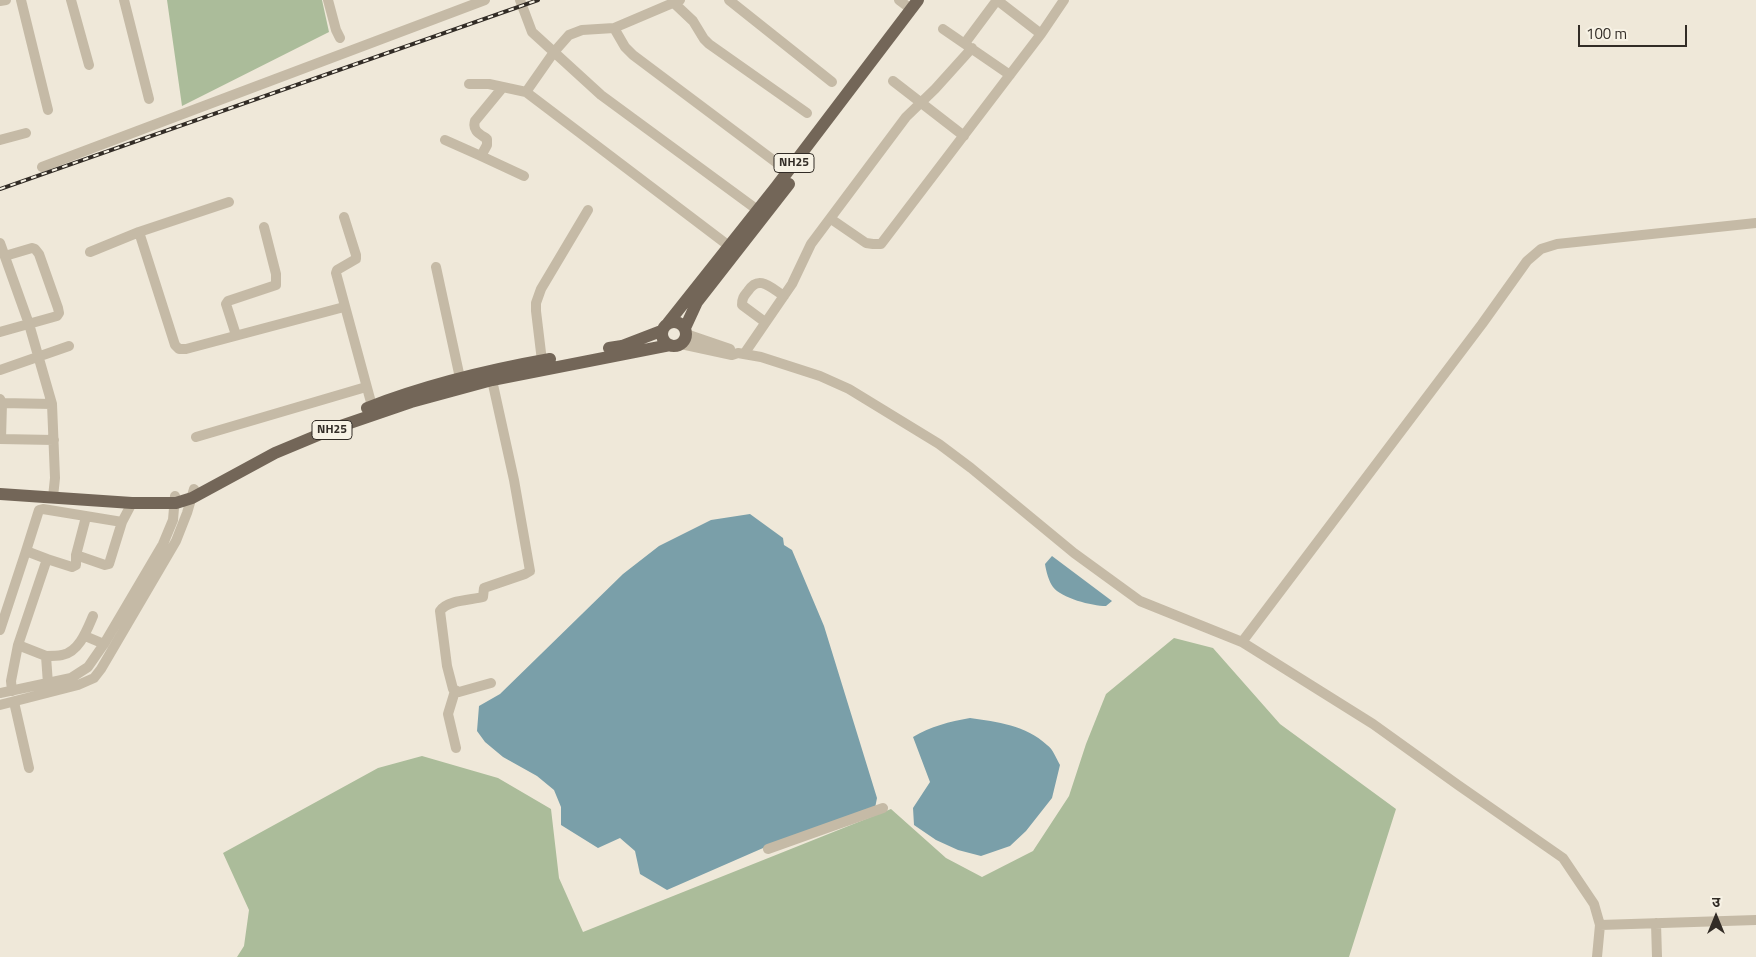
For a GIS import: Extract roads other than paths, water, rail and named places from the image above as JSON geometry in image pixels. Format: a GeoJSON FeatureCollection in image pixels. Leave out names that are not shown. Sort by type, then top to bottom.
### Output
{"type":"FeatureCollection","features":[{"type":"Feature","properties":{"kind":"main road","name":"NH25"},"geometry":{"type":"LineString","coordinates":[[193,493],[279,443],[414,391],[500,368],[622,346],[665,327],[729,246],[762,212],[869,79],[927,0]]}},
{"type":"Feature","properties":{"kind":"main road","name":"NH25"},"geometry":{"type":"LineString","coordinates":[[0,486],[132,503],[175,499],[193,493],[275,453],[335,428],[411,402],[492,380],[680,338],[697,302],[914,5]]}},
{"type":"Feature","properties":{"kind":"main road"},"geometry":{"type":"LineString","coordinates":[[674,321],[680,323],[680,338],[665,342],[662,337],[665,327],[674,321]]}},
{"type":"Feature","properties":{"kind":"main road","name":"NH25"},"geometry":{"type":"LineString","coordinates":[[0,494],[134,496],[175,499]]}},
{"type":"Feature","properties":{"kind":"street"},"geometry":{"type":"LineString","coordinates":[[0,1],[6,0]]}},
{"type":"Feature","properties":{"kind":"street"},"geometry":{"type":"LineString","coordinates":[[21,0],[48,110]]}},
{"type":"Feature","properties":{"kind":"street"},"geometry":{"type":"LineString","coordinates":[[71,0],[89,65]]}},
{"type":"Feature","properties":{"kind":"street"},"geometry":{"type":"LineString","coordinates":[[124,0],[149,99]]}},
{"type":"Feature","properties":{"kind":"street"},"geometry":{"type":"LineString","coordinates":[[328,0],[340,38]]}},
{"type":"Feature","properties":{"kind":"street"},"geometry":{"type":"LineString","coordinates":[[42,168],[485,0]]}},
{"type":"Feature","properties":{"kind":"street"},"geometry":{"type":"LineString","coordinates":[[520,0],[532,32],[601,94],[762,212]]}},
{"type":"Feature","properties":{"kind":"street"},"geometry":{"type":"LineString","coordinates":[[729,0],[832,82]]}},
{"type":"Feature","properties":{"kind":"street"},"geometry":{"type":"LineString","coordinates":[[899,0],[914,5]]}},
{"type":"Feature","properties":{"kind":"street"},"geometry":{"type":"LineString","coordinates":[[741,354],[792,284],[811,244],[906,117],[935,89],[968,45],[997,0],[1041,34]]}},
{"type":"Feature","properties":{"kind":"street"},"geometry":{"type":"LineString","coordinates":[[830,219],[866,242],[881,244],[1041,34],[1064,0]]}},
{"type":"Feature","properties":{"kind":"street"},"geometry":{"type":"LineString","coordinates":[[526,92],[554,52],[569,35],[582,30],[614,28],[677,1],[709,44],[806,113]]}},
{"type":"Feature","properties":{"kind":"street"},"geometry":{"type":"LineString","coordinates":[[614,28],[625,47],[633,54],[777,163]]}},
{"type":"Feature","properties":{"kind":"street"},"geometry":{"type":"LineString","coordinates":[[944,29],[1010,75]]}},
{"type":"Feature","properties":{"kind":"street"},"geometry":{"type":"LineString","coordinates":[[893,81],[964,136]]}},
{"type":"Feature","properties":{"kind":"street"},"geometry":{"type":"LineString","coordinates":[[469,84],[489,84],[526,92],[729,246]]}},
{"type":"Feature","properties":{"kind":"street"},"geometry":{"type":"LineString","coordinates":[[481,156],[487,145],[487,139],[474,130],[474,121],[503,87]]}},
{"type":"Feature","properties":{"kind":"street"},"geometry":{"type":"LineString","coordinates":[[0,140],[26,133]]}},
{"type":"Feature","properties":{"kind":"street"},"geometry":{"type":"LineString","coordinates":[[445,140],[524,176]]}},
{"type":"Feature","properties":{"kind":"street"},"geometry":{"type":"LineString","coordinates":[[90,252],[138,232],[229,202]]}},
{"type":"Feature","properties":{"kind":"street"},"geometry":{"type":"LineString","coordinates":[[542,360],[536,303],[541,289],[588,210]]}},
{"type":"Feature","properties":{"kind":"street"},"geometry":{"type":"LineString","coordinates":[[344,217],[356,255],[354,261],[337,270],[336,273],[372,406]]}},
{"type":"Feature","properties":{"kind":"street"},"geometry":{"type":"LineString","coordinates":[[1242,642],[1482,324],[1527,261],[1542,249],[1557,244],[1756,223]]}},
{"type":"Feature","properties":{"kind":"street"},"geometry":{"type":"LineString","coordinates":[[236,335],[226,304],[228,301],[276,285],[276,274],[264,227]]}},
{"type":"Feature","properties":{"kind":"street"},"geometry":{"type":"LineString","coordinates":[[138,232],[175,345],[179,349],[186,349],[344,307]]}},
{"type":"Feature","properties":{"kind":"street"},"geometry":{"type":"LineString","coordinates":[[0,243],[29,324],[52,404],[54,494]]}},
{"type":"Feature","properties":{"kind":"street"},"geometry":{"type":"LineString","coordinates":[[0,332],[57,316],[59,313],[39,254],[35,249],[32,248],[5,256]]}},
{"type":"Feature","properties":{"kind":"street"},"geometry":{"type":"LineString","coordinates":[[436,267],[460,378]]}},
{"type":"Feature","properties":{"kind":"street"},"geometry":{"type":"LineString","coordinates":[[0,276],[10,272]]}},
{"type":"Feature","properties":{"kind":"street"},"geometry":{"type":"LineString","coordinates":[[765,322],[742,305],[742,298],[754,283],[762,283],[784,296]]}},
{"type":"Feature","properties":{"kind":"street"},"geometry":{"type":"LineString","coordinates":[[680,338],[732,350],[741,354],[761,357],[820,376],[849,389],[939,444],[1074,553],[1140,601],[1242,642],[1373,724],[1563,858],[1594,904],[1600,925],[1597,957]]}},
{"type":"Feature","properties":{"kind":"street"},"geometry":{"type":"LineString","coordinates":[[0,370],[69,346]]}},
{"type":"Feature","properties":{"kind":"street"},"geometry":{"type":"LineString","coordinates":[[456,748],[448,714],[455,691],[447,666],[440,611],[448,604],[483,597],[484,588],[530,571],[514,480],[492,380]]}},
{"type":"Feature","properties":{"kind":"street"},"geometry":{"type":"LineString","coordinates":[[196,437],[366,387]]}},
{"type":"Feature","properties":{"kind":"street"},"geometry":{"type":"LineString","coordinates":[[52,404],[1,400],[0,440],[54,440]]}},
{"type":"Feature","properties":{"kind":"street"},"geometry":{"type":"LineString","coordinates":[[0,704],[78,685],[94,678],[176,541],[193,493]]}},
{"type":"Feature","properties":{"kind":"street"},"geometry":{"type":"LineString","coordinates":[[0,693],[71,678],[88,667],[104,644],[163,544],[173,520],[175,499]]}},
{"type":"Feature","properties":{"kind":"street"},"geometry":{"type":"LineString","coordinates":[[76,555],[105,565],[110,564],[122,522],[132,503]]}},
{"type":"Feature","properties":{"kind":"street"},"geometry":{"type":"LineString","coordinates":[[0,630],[39,510],[43,509],[122,522]]}},
{"type":"Feature","properties":{"kind":"street"},"geometry":{"type":"LineString","coordinates":[[26,551],[72,567],[76,565],[76,555],[86,517]]}},
{"type":"Feature","properties":{"kind":"street"},"geometry":{"type":"LineString","coordinates":[[12,691],[11,681],[18,645],[47,559]]}},
{"type":"Feature","properties":{"kind":"street"},"geometry":{"type":"LineString","coordinates":[[18,645],[46,656],[64,655],[73,649],[85,636],[93,616]]}},
{"type":"Feature","properties":{"kind":"street"},"geometry":{"type":"LineString","coordinates":[[85,636],[104,644]]}},
{"type":"Feature","properties":{"kind":"street"},"geometry":{"type":"LineString","coordinates":[[46,656],[48,684]]}},
{"type":"Feature","properties":{"kind":"street"},"geometry":{"type":"LineString","coordinates":[[455,691],[459,692],[490,683]]}},
{"type":"Feature","properties":{"kind":"street"},"geometry":{"type":"LineString","coordinates":[[14,702],[30,768]]}},
{"type":"Feature","properties":{"kind":"street"},"geometry":{"type":"LineString","coordinates":[[768,850],[883,808]]}},
{"type":"Feature","properties":{"kind":"street"},"geometry":{"type":"LineString","coordinates":[[1600,925],[1756,920]]}},
{"type":"Feature","properties":{"kind":"street"},"geometry":{"type":"LineString","coordinates":[[1656,923],[1656,957]]}},
{"type":"Feature","properties":{"kind":"water"},"geometry":{"type":"Polygon","coordinates":[[[750,514],[783,538],[784,545],[792,550],[824,626],[877,798],[875,808],[770,845],[667,890],[640,874],[635,851],[620,838],[598,848],[561,825],[561,807],[554,790],[537,776],[503,757],[485,742],[477,731],[479,706],[500,694],[623,574],[659,546],[711,520],[750,514]]]}},
{"type":"Feature","properties":{"kind":"water"},"geometry":{"type":"Polygon","coordinates":[[[1052,556],[1112,601],[1106,606],[1093,605],[1077,601],[1057,591],[1050,582],[1045,564],[1052,556]]]}},
{"type":"Feature","properties":{"kind":"water"},"geometry":{"type":"Polygon","coordinates":[[[970,718],[1011,726],[1030,733],[1039,738],[1053,751],[1060,765],[1052,798],[1026,831],[1010,846],[981,856],[958,850],[936,840],[914,825],[913,808],[930,782],[913,737],[940,725],[970,718]]]}},
{"type":"Feature","properties":{"kind":"railway"},"geometry":{"type":"LineString","coordinates":[[0,189],[538,0]]}}]}
